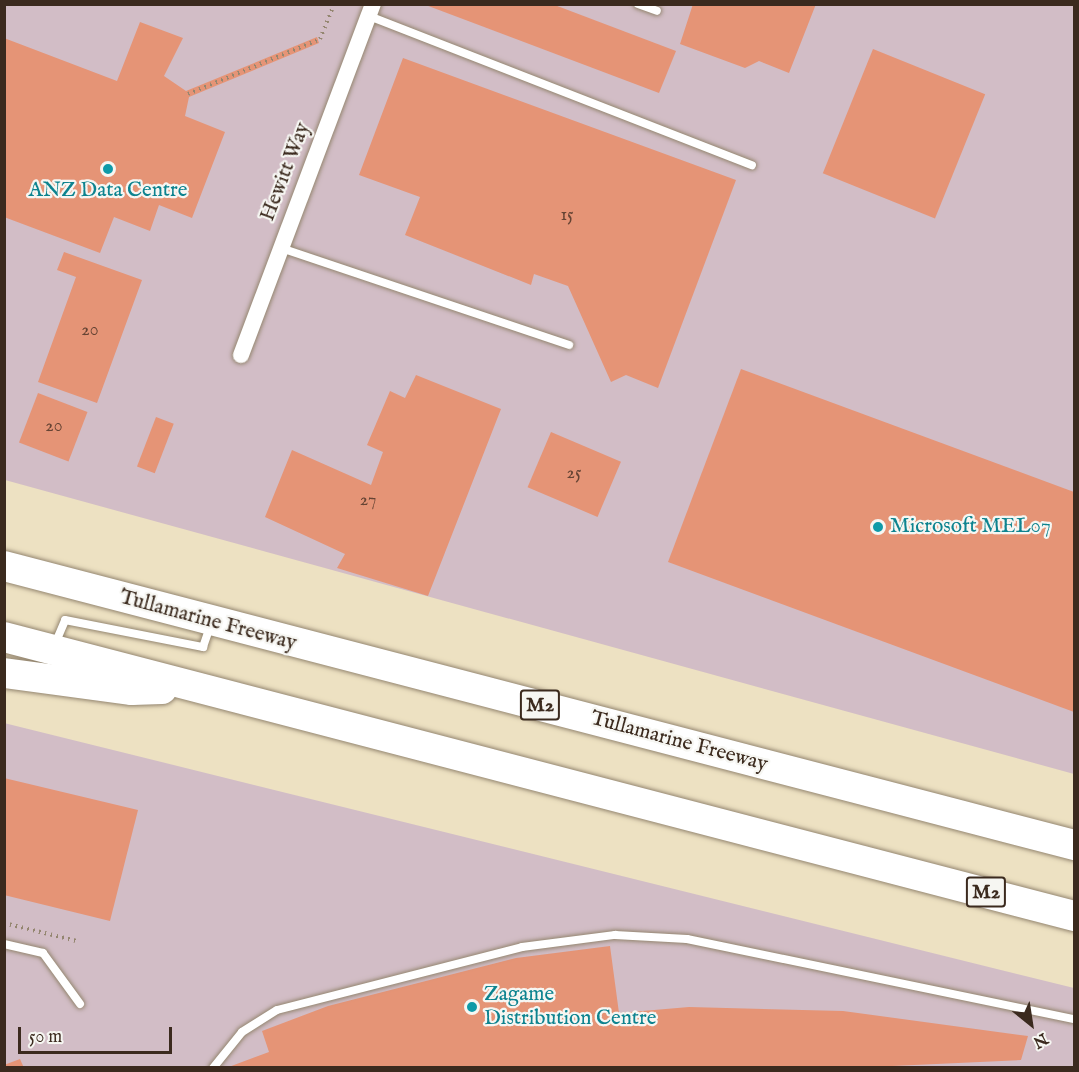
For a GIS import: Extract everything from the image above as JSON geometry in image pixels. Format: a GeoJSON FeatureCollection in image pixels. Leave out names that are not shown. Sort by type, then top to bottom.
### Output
{"type":"FeatureCollection","features":[{"type":"Feature","properties":{"kind":"highway","name":"Tullamarine Freeway"},"geometry":{"type":"LineString","coordinates":[[4,566],[211,624],[1074,845]]}},
{"type":"Feature","properties":{"kind":"highway","name":"M2"},"geometry":{"type":"LineString","coordinates":[[4,637],[1074,916]]}},
{"type":"Feature","properties":{"kind":"highway"},"geometry":{"type":"LineString","coordinates":[[4,673],[132,690],[195,687]]}},
{"type":"Feature","properties":{"kind":"street","name":"Hewitt Way"},"geometry":{"type":"LineString","coordinates":[[241,355],[371,10]]}},
{"type":"Feature","properties":{"kind":"lane"},"geometry":{"type":"LineString","coordinates":[[638,4],[657,11]]}},
{"type":"Feature","properties":{"kind":"lane"},"geometry":{"type":"LineString","coordinates":[[371,10],[752,165]]}},
{"type":"Feature","properties":{"kind":"lane"},"geometry":{"type":"LineString","coordinates":[[281,249],[569,345]]}},
{"type":"Feature","properties":{"kind":"lane"},"geometry":{"type":"LineString","coordinates":[[53,649],[65,620],[203,647],[211,624]]}},
{"type":"Feature","properties":{"kind":"lane"},"geometry":{"type":"LineString","coordinates":[[213,1068],[242,1032],[277,1010],[522,947],[615,935],[687,939],[1074,1019]]}},
{"type":"Feature","properties":{"kind":"lane"},"geometry":{"type":"LineString","coordinates":[[4,944],[43,953],[80,1004]]}},
{"type":"Feature","properties":{"kind":"path"},"geometry":{"type":"LineString","coordinates":[[188,94],[320,39],[334,4]]}},
{"type":"Feature","properties":{"kind":"path"},"geometry":{"type":"LineString","coordinates":[[4,923],[77,941]]}},
{"type":"Feature","properties":{"kind":"shaded area"},"geometry":{"type":"Polygon","coordinates":[[[4,5],[1074,5],[1074,774],[5,480],[4,5]]]}},
{"type":"Feature","properties":{"kind":"shaded area"},"geometry":{"type":"Polygon","coordinates":[[[4,723],[1074,988],[1074,1067],[5,1067],[4,723]]]}},
{"type":"Feature","properties":{"kind":"building"},"geometry":{"type":"Polygon","coordinates":[[[423,4],[552,4],[676,51],[659,93],[423,4]]]}},
{"type":"Feature","properties":{"kind":"building"},"geometry":{"type":"Polygon","coordinates":[[[693,4],[816,4],[789,73],[759,61],[745,68],[680,44],[693,4]]]}},
{"type":"Feature","properties":{"kind":"building","name":"ANZ Data Centre"},"geometry":{"type":"Polygon","coordinates":[[[140,22],[183,38],[164,76],[186,91],[317,37],[319,43],[189,97],[185,116],[225,132],[192,218],[159,205],[150,231],[114,217],[100,253],[4,217],[4,38],[117,81],[140,22]]]}},
{"type":"Feature","properties":{"kind":"building"},"geometry":{"type":"Polygon","coordinates":[[[873,49],[985,94],[935,219],[823,173],[873,49]]]}},
{"type":"Feature","properties":{"kind":"building"},"geometry":{"type":"Polygon","coordinates":[[[403,58],[736,180],[658,388],[626,375],[611,382],[568,286],[534,274],[531,285],[405,235],[420,197],[359,175],[403,58]]]}},
{"type":"Feature","properties":{"kind":"building","name":"ANZ Data Centre"},"geometry":{"type":"Polygon","coordinates":[[[64,252],[142,280],[97,403],[38,382],[76,277],[57,270],[64,252]]]}},
{"type":"Feature","properties":{"kind":"building","name":"Microsoft MEL07"},"geometry":{"type":"Polygon","coordinates":[[[741,369],[1074,492],[1074,712],[668,562],[741,369]]]}},
{"type":"Feature","properties":{"kind":"building"},"geometry":{"type":"Polygon","coordinates":[[[416,375],[501,409],[428,596],[337,568],[345,554],[265,517],[292,450],[371,485],[383,452],[367,445],[390,391],[405,398],[416,375]]]}},
{"type":"Feature","properties":{"kind":"building"},"geometry":{"type":"Polygon","coordinates":[[[38,393],[87,412],[68,461],[19,442],[38,393]]]}},
{"type":"Feature","properties":{"kind":"building"},"geometry":{"type":"Polygon","coordinates":[[[156,417],[174,424],[155,473],[137,466],[156,417]]]}},
{"type":"Feature","properties":{"kind":"building"},"geometry":{"type":"Polygon","coordinates":[[[551,432],[621,462],[598,517],[528,487],[551,432]]]}},
{"type":"Feature","properties":{"kind":"building"},"geometry":{"type":"Polygon","coordinates":[[[4,778],[138,810],[110,921],[4,895],[4,778]]]}},
{"type":"Feature","properties":{"kind":"building","name":"Zagame Distribution Centre"},"geometry":{"type":"Polygon","coordinates":[[[610,946],[619,1013],[689,1007],[843,1011],[1028,1036],[1021,1060],[849,1068],[226,1068],[269,1052],[262,1031],[328,1006],[516,958],[610,946]]]}},
{"type":"Feature","properties":{"kind":"building"},"geometry":{"type":"Polygon","coordinates":[[[20,1059],[24,1068],[4,1068],[4,1065],[20,1059]]]}},
{"type":"Feature","properties":{"kind":"place","name":"ANZ Data Centre"},"geometry":{"type":"Point","coordinates":[108,169]}},
{"type":"Feature","properties":{"kind":"place","name":"Microsoft MEL07"},"geometry":{"type":"Point","coordinates":[878,527]}},
{"type":"Feature","properties":{"kind":"place","name":"Zagame Distribution Centre"},"geometry":{"type":"Point","coordinates":[472,1007]}}]}
